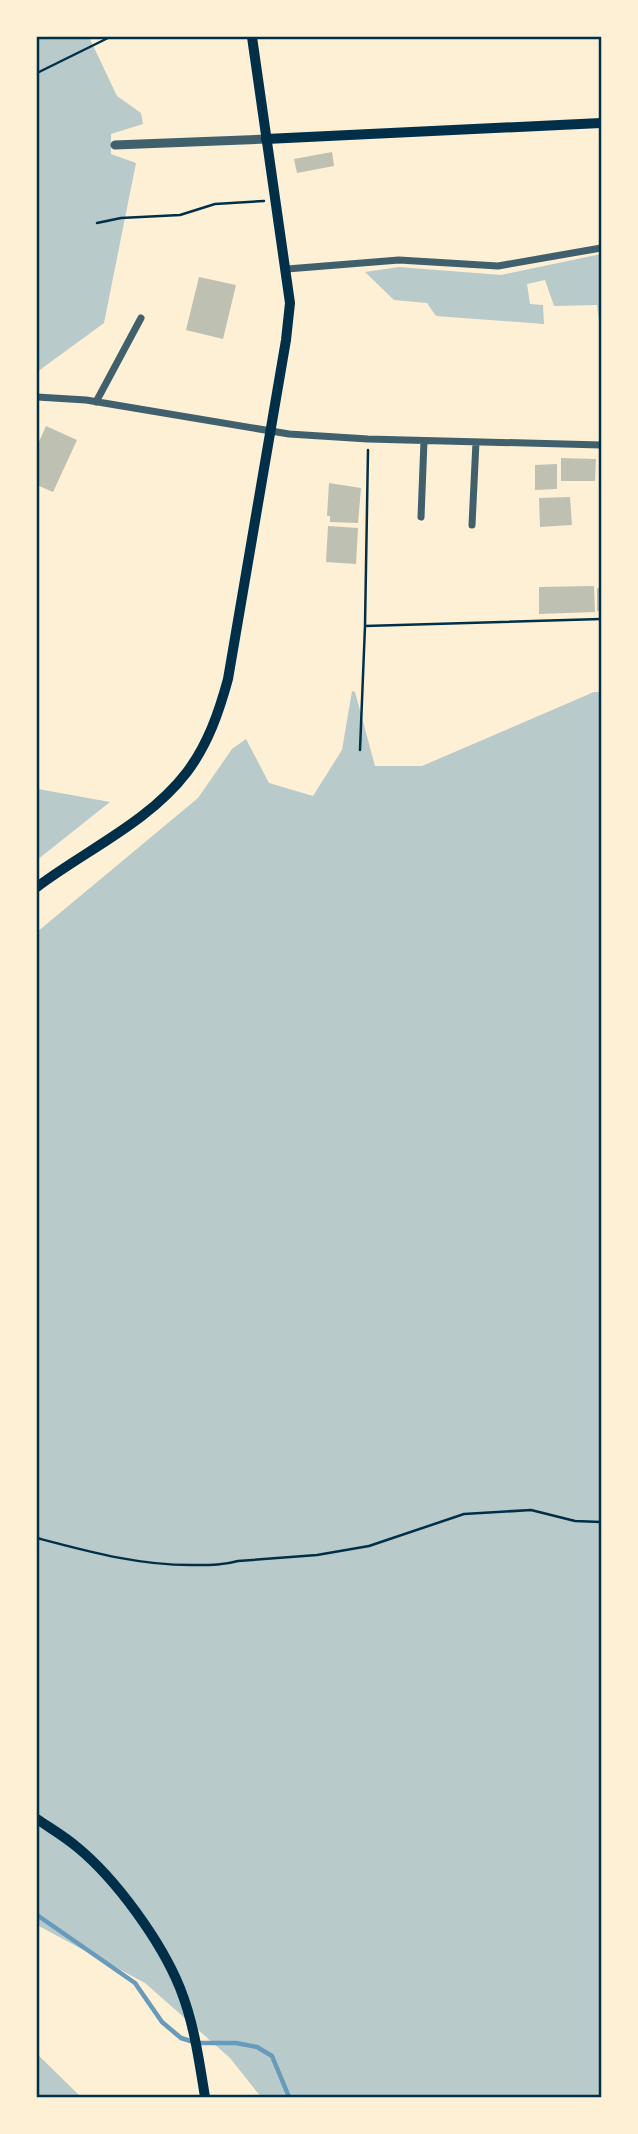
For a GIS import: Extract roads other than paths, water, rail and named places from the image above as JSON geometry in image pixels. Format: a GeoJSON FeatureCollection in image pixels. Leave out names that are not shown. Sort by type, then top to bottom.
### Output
{"type":"FeatureCollection","features":[{"type":"Feature","properties":{"kind":"main road"},"geometry":{"type":"LineString","coordinates":[[37,887],[141,816],[187,772],[206,742],[219,712],[228,679],[290,303],[252,37]]}},
{"type":"Feature","properties":{"kind":"main road"},"geometry":{"type":"LineString","coordinates":[[266,139],[601,123]]}},
{"type":"Feature","properties":{"kind":"main road"},"geometry":{"type":"LineString","coordinates":[[37,1819],[75,1845],[109,1880],[142,1920],[164,1954],[180,1988],[195,2037],[205,2097]]}},
{"type":"Feature","properties":{"kind":"street"},"geometry":{"type":"LineString","coordinates":[[115,145],[266,139]]}},
{"type":"Feature","properties":{"kind":"street"},"geometry":{"type":"LineString","coordinates":[[287,269],[399,260],[498,266],[601,248]]}},
{"type":"Feature","properties":{"kind":"street"},"geometry":{"type":"LineString","coordinates":[[96,402],[141,318]]}},
{"type":"Feature","properties":{"kind":"street"},"geometry":{"type":"LineString","coordinates":[[37,397],[96,402],[271,431],[368,439],[601,445]]}},
{"type":"Feature","properties":{"kind":"street"},"geometry":{"type":"LineString","coordinates":[[421,517],[424,441]]}},
{"type":"Feature","properties":{"kind":"street"},"geometry":{"type":"LineString","coordinates":[[472,525],[476,442]]}},
{"type":"Feature","properties":{"kind":"waterway"},"geometry":{"type":"LineString","coordinates":[[37,1915],[135,1983],[162,2022],[181,2038],[197,2043],[236,2043],[257,2047],[272,2056],[289,2097]]}}]}
